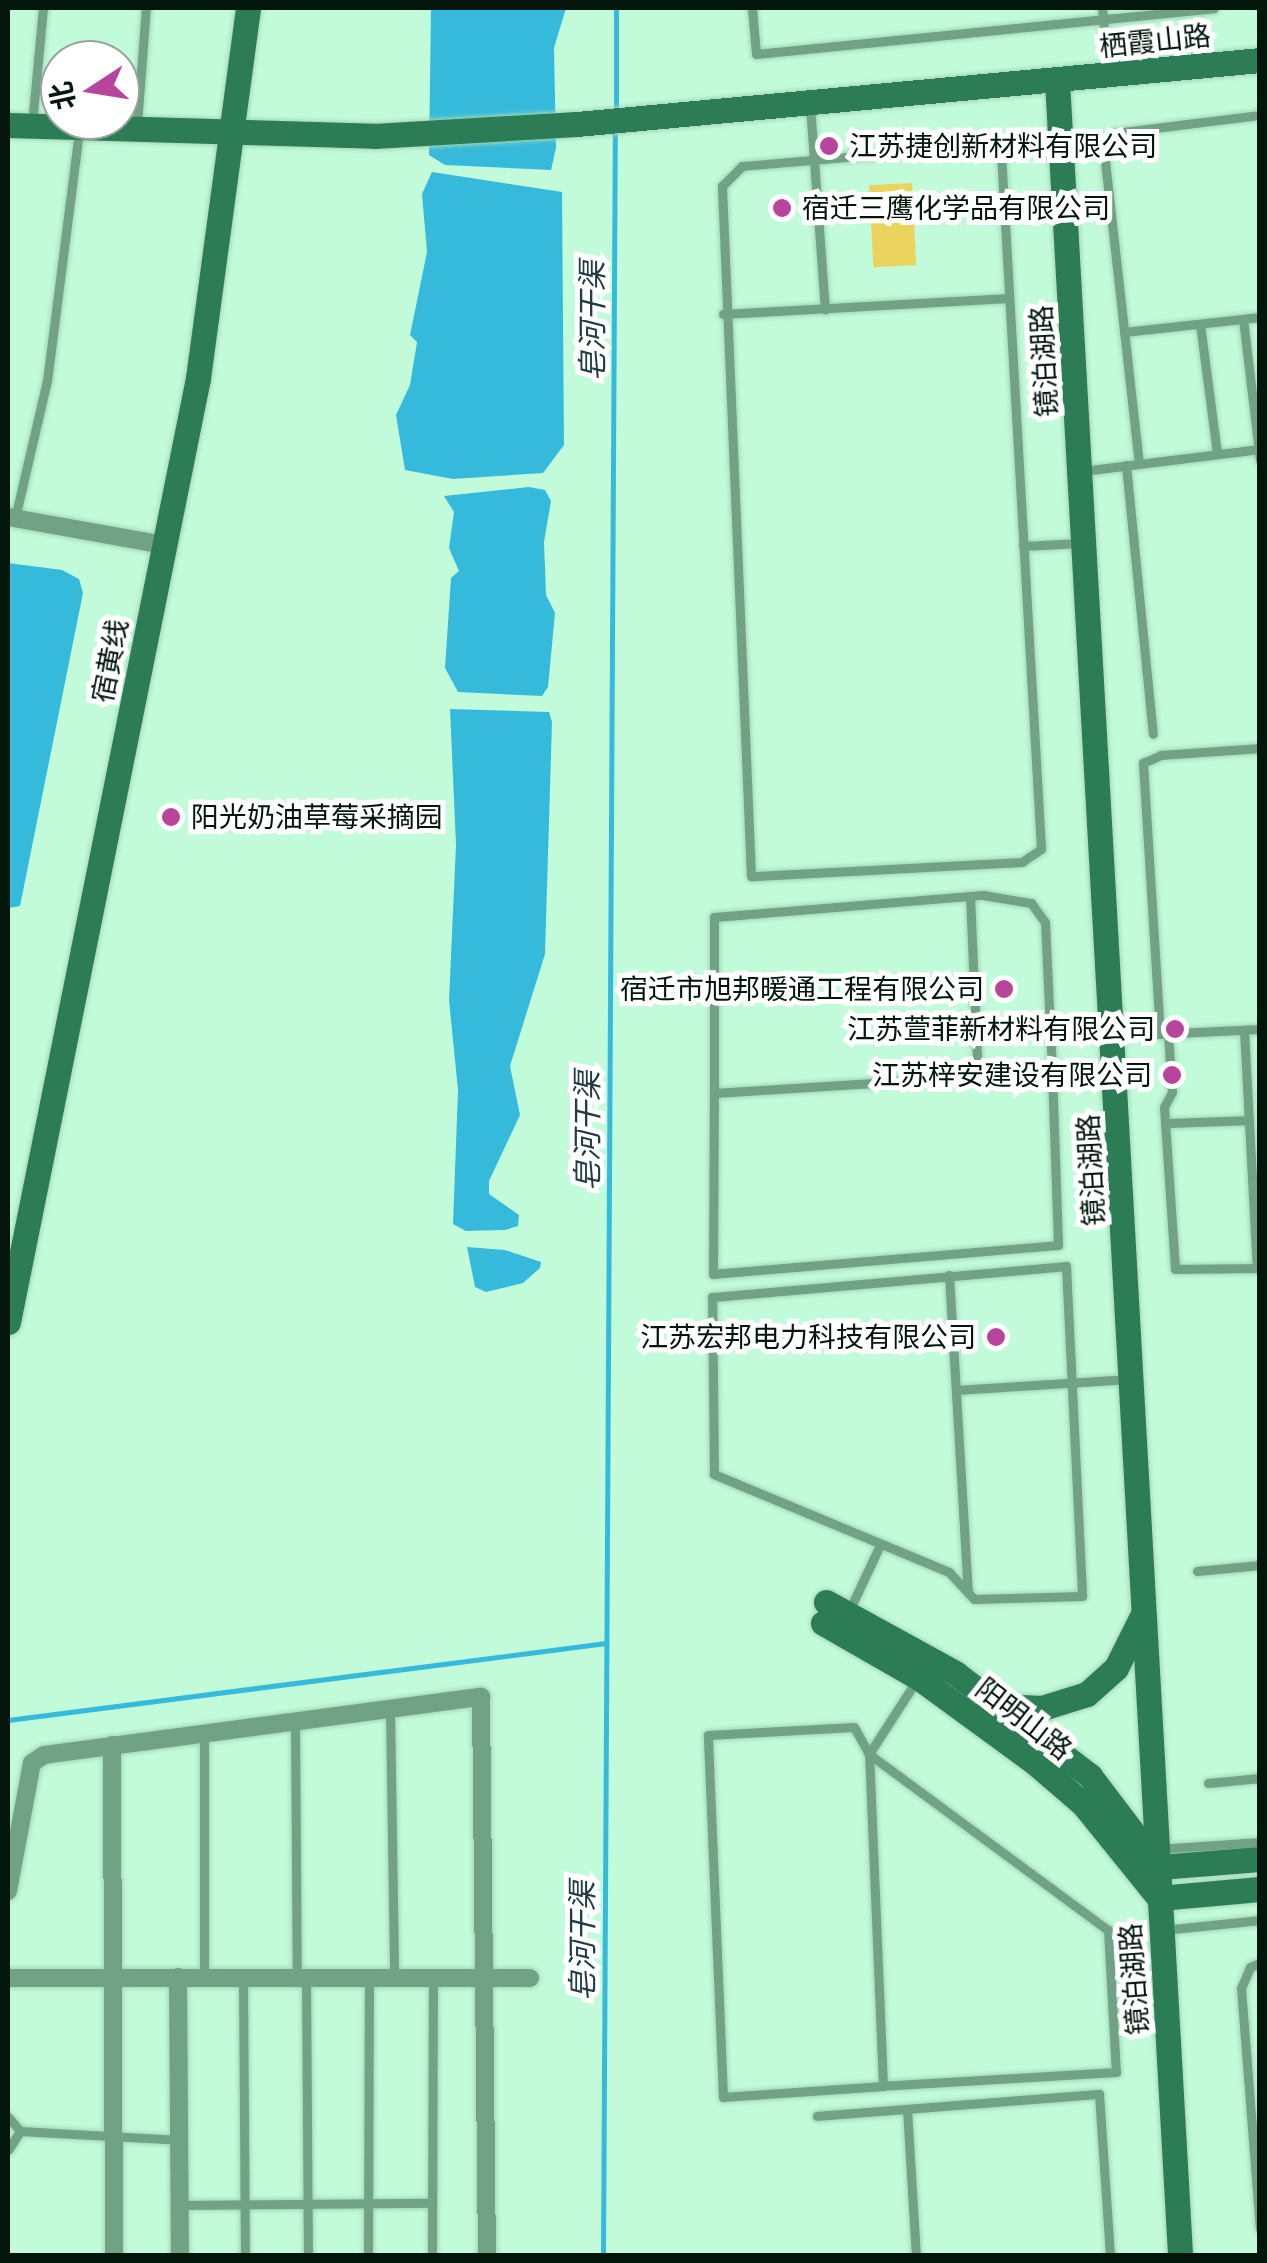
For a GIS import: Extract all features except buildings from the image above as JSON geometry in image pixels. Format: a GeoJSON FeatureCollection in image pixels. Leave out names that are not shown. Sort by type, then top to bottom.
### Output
{"type":"FeatureCollection","features":[{"type":"Feature","properties":{"kind":"street","name":"宿黄线"},"geometry":{"type":"LineString","coordinates":[[8,1322],[164,545],[236,136],[248,8]]}},
{"type":"Feature","properties":{"kind":"street","name":"栖霞山路"},"geometry":{"type":"LineString","coordinates":[[140,132],[236,136],[577,124],[1260,60]]}},
{"type":"Feature","properties":{"kind":"street","name":"镜泊湖路"},"geometry":{"type":"LineString","coordinates":[[1058,81],[1180,2256]]}},
{"type":"Feature","properties":{"kind":"street"},"geometry":{"type":"LineString","coordinates":[[11,517],[164,545]]}},
{"type":"Feature","properties":{"kind":"street"},"geometry":{"type":"LineString","coordinates":[[1000,1706],[1042,1708],[1086,1694],[1116,1668],[1146,1606]]}},
{"type":"Feature","properties":{"kind":"street","name":"阳明山路"},"geometry":{"type":"LineString","coordinates":[[832,1613],[924,1668],[1000,1706],[1090,1776],[1159,1858]]}},
{"type":"Feature","properties":{"kind":"street","name":"阳明山路"},"geometry":{"type":"LineString","coordinates":[[924,1668],[1082,1804],[1159,1898]]}},
{"type":"Feature","properties":{"kind":"street"},"geometry":{"type":"LineString","coordinates":[[8,1891],[32,1763],[44,1755],[390,1706],[481,1697],[487,2256]]}},
{"type":"Feature","properties":{"kind":"street"},"geometry":{"type":"LineString","coordinates":[[112,1745],[114,2256]]}},
{"type":"Feature","properties":{"kind":"street"},"geometry":{"type":"LineString","coordinates":[[1159,1858],[1260,1859]]}},
{"type":"Feature","properties":{"kind":"street"},"geometry":{"type":"LineString","coordinates":[[1159,1898],[1260,1889]]}},
{"type":"Feature","properties":{"kind":"street"},"geometry":{"type":"LineString","coordinates":[[8,1978],[530,1978]]}},
{"type":"Feature","properties":{"kind":"street"},"geometry":{"type":"LineString","coordinates":[[178,1978],[180,2256]]}},
{"type":"Feature","properties":{"kind":"lane"},"geometry":{"type":"LineString","coordinates":[[20,126],[43,8]]}},
{"type":"Feature","properties":{"kind":"lane"},"geometry":{"type":"LineString","coordinates":[[140,91],[146,8]]}},
{"type":"Feature","properties":{"kind":"lane"},"geometry":{"type":"LineString","coordinates":[[752,8],[756,54],[1214,8]]}},
{"type":"Feature","properties":{"kind":"lane"},"geometry":{"type":"LineString","coordinates":[[1102,8],[1108,76]]}},
{"type":"Feature","properties":{"kind":"lane"},"geometry":{"type":"LineString","coordinates":[[809,104],[825,308]]}},
{"type":"Feature","properties":{"kind":"lane"},"geometry":{"type":"LineString","coordinates":[[1140,464],[1103,144],[1115,133],[1260,115]]}},
{"type":"Feature","properties":{"kind":"lane"},"geometry":{"type":"LineString","coordinates":[[11,517],[48,381],[78,140]]}},
{"type":"Feature","properties":{"kind":"lane"},"geometry":{"type":"LineString","coordinates":[[995,146],[1001,152],[1041,849],[1035,857],[751,876],[724,314],[725,176],[742,166],[813,158],[995,146]]}},
{"type":"Feature","properties":{"kind":"lane"},"geometry":{"type":"LineString","coordinates":[[724,314],[1010,298]]}},
{"type":"Feature","properties":{"kind":"lane"},"geometry":{"type":"LineString","coordinates":[[1124,332],[1260,317]]}},
{"type":"Feature","properties":{"kind":"lane"},"geometry":{"type":"LineString","coordinates":[[1244,319],[1260,460]]}},
{"type":"Feature","properties":{"kind":"lane"},"geometry":{"type":"LineString","coordinates":[[1200,324],[1216,454]]}},
{"type":"Feature","properties":{"kind":"lane"},"geometry":{"type":"LineString","coordinates":[[1080,471],[1259,449]]}},
{"type":"Feature","properties":{"kind":"lane"},"geometry":{"type":"LineString","coordinates":[[1126,465],[1154,734]]}},
{"type":"Feature","properties":{"kind":"lane"},"geometry":{"type":"LineString","coordinates":[[1024,546],[1084,543]]}},
{"type":"Feature","properties":{"kind":"lane"},"geometry":{"type":"LineString","coordinates":[[1244,1030],[1258,1268],[1175,1269],[1165,1123],[1172,1092],[1143,763],[1161,755],[1260,748]]}},
{"type":"Feature","properties":{"kind":"lane"},"geometry":{"type":"LineString","coordinates":[[970,896],[978,1077]]}},
{"type":"Feature","properties":{"kind":"lane"},"geometry":{"type":"LineString","coordinates":[[970,896],[1018,899],[1040,909],[1052,1072],[1058,1245],[713,1274],[714,916],[970,896]]}},
{"type":"Feature","properties":{"kind":"lane"},"geometry":{"type":"LineString","coordinates":[[1113,1036],[1260,1029]]}},
{"type":"Feature","properties":{"kind":"lane"},"geometry":{"type":"LineString","coordinates":[[714,1093],[1115,1069]]}},
{"type":"Feature","properties":{"kind":"lane"},"geometry":{"type":"LineString","coordinates":[[1165,1123],[1249,1120]]}},
{"type":"Feature","properties":{"kind":"lane"},"geometry":{"type":"LineString","coordinates":[[1066,1266],[1082,1596],[990,1601],[968,1594],[949,1572],[714,1474],[710,1306],[720,1293],[949,1275],[1066,1266]]}},
{"type":"Feature","properties":{"kind":"lane"},"geometry":{"type":"LineString","coordinates":[[949,1275],[968,1594]]}},
{"type":"Feature","properties":{"kind":"lane"},"geometry":{"type":"LineString","coordinates":[[956,1390],[1133,1379]]}},
{"type":"Feature","properties":{"kind":"lane"},"geometry":{"type":"LineString","coordinates":[[832,1613],[880,1545]]}},
{"type":"Feature","properties":{"kind":"lane"},"geometry":{"type":"LineString","coordinates":[[1197,1571],[1260,1565]]}},
{"type":"Feature","properties":{"kind":"lane"},"geometry":{"type":"LineString","coordinates":[[883,2086],[869,1754],[924,1668]]}},
{"type":"Feature","properties":{"kind":"lane"},"geometry":{"type":"LineString","coordinates":[[390,1706],[394,1978]]}},
{"type":"Feature","properties":{"kind":"lane"},"geometry":{"type":"LineString","coordinates":[[295,1720],[308,2256]]}},
{"type":"Feature","properties":{"kind":"lane"},"geometry":{"type":"LineString","coordinates":[[854,1727],[869,1754],[1108,1930],[1116,2072],[883,2086],[723,2096],[708,1735],[854,1727]]}},
{"type":"Feature","properties":{"kind":"lane"},"geometry":{"type":"LineString","coordinates":[[204,1732],[204,1978]]}},
{"type":"Feature","properties":{"kind":"lane"},"geometry":{"type":"LineString","coordinates":[[1208,1783],[1260,1778]]}},
{"type":"Feature","properties":{"kind":"lane"},"geometry":{"type":"LineString","coordinates":[[1159,1858],[1260,1842]]}},
{"type":"Feature","properties":{"kind":"lane"},"geometry":{"type":"LineString","coordinates":[[1162,1930],[1260,1920]]}},
{"type":"Feature","properties":{"kind":"lane"},"geometry":{"type":"LineString","coordinates":[[1260,1963],[1250,1967],[1241,1988],[1260,2228]]}},
{"type":"Feature","properties":{"kind":"lane"},"geometry":{"type":"LineString","coordinates":[[243,1978],[245,2256]]}},
{"type":"Feature","properties":{"kind":"lane"},"geometry":{"type":"LineString","coordinates":[[368,2256],[369,1978]]}},
{"type":"Feature","properties":{"kind":"lane"},"geometry":{"type":"LineString","coordinates":[[432,2256],[433,1978]]}},
{"type":"Feature","properties":{"kind":"lane"},"geometry":{"type":"LineString","coordinates":[[817,2116],[1098,2094],[1110,2256]]}},
{"type":"Feature","properties":{"kind":"lane"},"geometry":{"type":"LineString","coordinates":[[907,2109],[916,2256]]}},
{"type":"Feature","properties":{"kind":"lane"},"geometry":{"type":"LineString","coordinates":[[8,2117],[20,2131],[180,2140]]}},
{"type":"Feature","properties":{"kind":"lane"},"geometry":{"type":"LineString","coordinates":[[8,2150],[20,2131]]}},
{"type":"Feature","properties":{"kind":"lane"},"geometry":{"type":"LineString","coordinates":[[180,2206],[432,2204]]}},
{"type":"Feature","properties":{"kind":"shaded area"},"geometry":{"type":"Polygon","coordinates":[[[912,183],[916,265],[873,267],[869,185],[912,183]]]}},
{"type":"Feature","properties":{"kind":"water"},"geometry":{"type":"Polygon","coordinates":[[[431,8],[566,8],[554,48],[556,148],[551,170],[445,165],[429,155],[431,8]]]}},
{"type":"Feature","properties":{"kind":"water"},"geometry":{"type":"Polygon","coordinates":[[[432,172],[562,192],[564,445],[543,473],[453,479],[405,470],[396,415],[410,385],[417,342],[410,335],[427,252],[422,194],[432,172]]]}},
{"type":"Feature","properties":{"kind":"water"},"geometry":{"type":"Polygon","coordinates":[[[529,487],[545,490],[551,501],[544,542],[546,595],[555,613],[548,687],[542,696],[458,692],[445,668],[451,578],[459,571],[449,548],[454,512],[444,496],[529,487]]]}},
{"type":"Feature","properties":{"kind":"water"},"geometry":{"type":"Polygon","coordinates":[[[8,563],[62,570],[79,579],[83,593],[20,906],[8,908],[8,563]]]}},
{"type":"Feature","properties":{"kind":"water"},"geometry":{"type":"Polygon","coordinates":[[[450,709],[549,712],[552,722],[545,954],[510,1066],[520,1115],[489,1181],[489,1194],[519,1215],[518,1226],[505,1230],[466,1231],[453,1224],[458,1090],[449,1000],[456,845],[450,709]]]}},
{"type":"Feature","properties":{"kind":"water"},"geometry":{"type":"Polygon","coordinates":[[[467,1247],[505,1250],[541,1262],[540,1268],[523,1283],[486,1292],[475,1287],[467,1247]]]}},
{"type":"Feature","properties":{"kind":"waterway","name":"皂河干渠"},"geometry":{"type":"LineString","coordinates":[[616,8],[616,113]]}},
{"type":"Feature","properties":{"kind":"waterway","name":"皂河干渠"},"geometry":{"type":"LineString","coordinates":[[603,2256],[615,129]]}},
{"type":"Feature","properties":{"kind":"waterway"},"geometry":{"type":"LineString","coordinates":[[8,1720],[606,1643]]}},
{"type":"Feature","properties":{"kind":"place","name":"江苏捷创新材料有限公司"},"geometry":{"type":"Point","coordinates":[829,146]}},
{"type":"Feature","properties":{"kind":"place","name":"宿迁三鹰化学品有限公司"},"geometry":{"type":"Point","coordinates":[782,208]}},
{"type":"Feature","properties":{"kind":"place","name":"阳光奶油草莓采摘园"},"geometry":{"type":"Point","coordinates":[171,817]}},
{"type":"Feature","properties":{"kind":"place","name":"宿迁市旭邦暖通工程有限公司"},"geometry":{"type":"Point","coordinates":[1004,989]}},
{"type":"Feature","properties":{"kind":"place","name":"江苏萱菲新材料有限公司"},"geometry":{"type":"Point","coordinates":[1175,1029]}},
{"type":"Feature","properties":{"kind":"place","name":"江苏梓安建设有限公司"},"geometry":{"type":"Point","coordinates":[1172,1075]}},
{"type":"Feature","properties":{"kind":"place","name":"江苏宏邦电力科技有限公司"},"geometry":{"type":"Point","coordinates":[996,1337]}}]}
